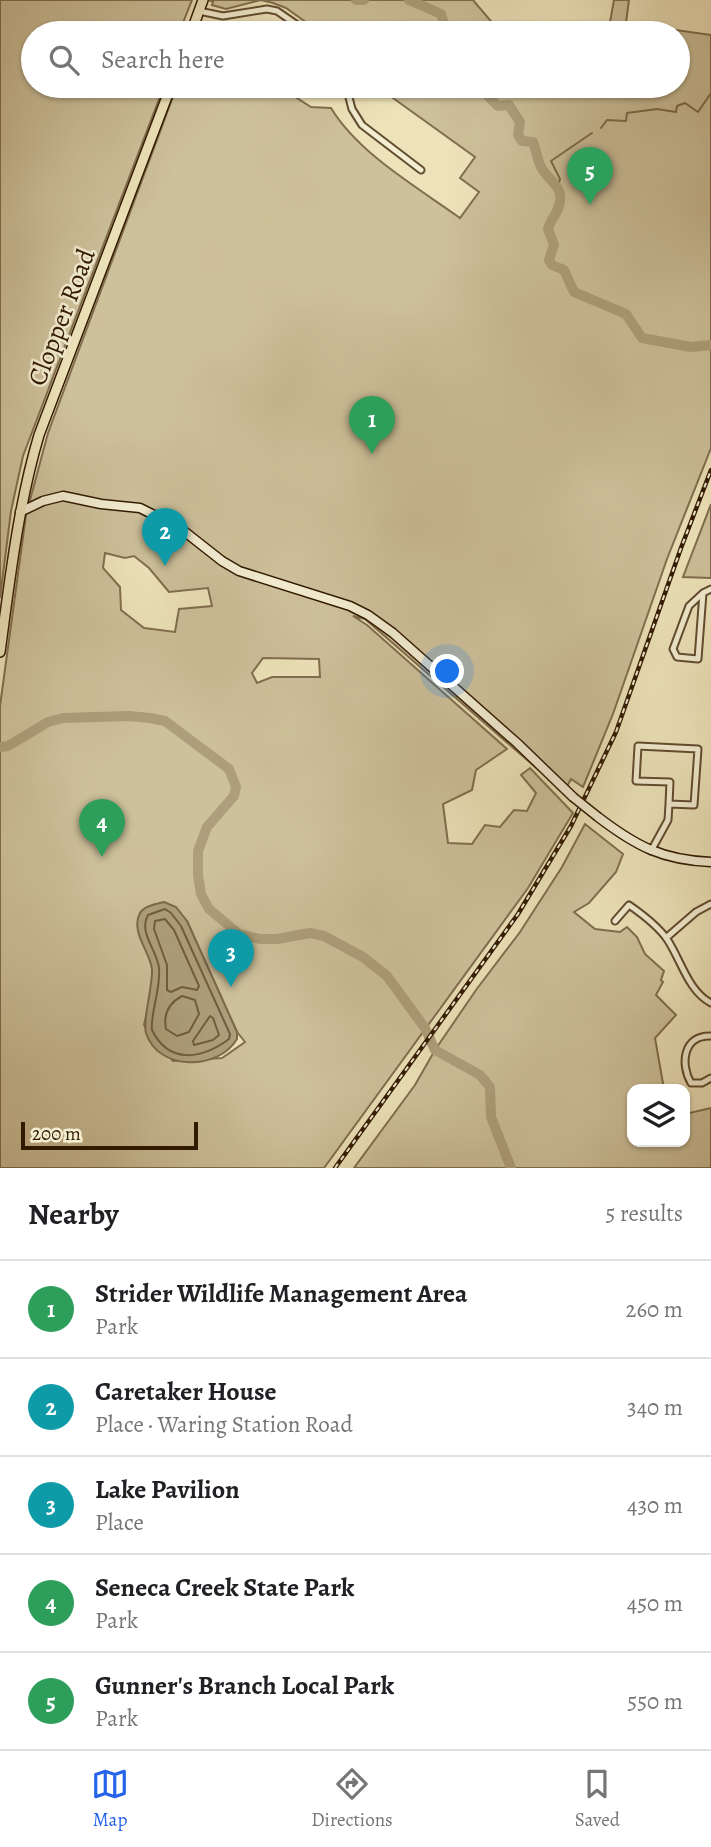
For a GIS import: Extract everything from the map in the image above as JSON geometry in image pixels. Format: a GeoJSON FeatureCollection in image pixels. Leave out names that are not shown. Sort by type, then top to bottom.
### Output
{"type":"FeatureCollection","features":[{"type":"Feature","properties":{"kind":"main road"},"geometry":{"type":"LineString","coordinates":[[195,21],[203,0]]}},
{"type":"Feature","properties":{"kind":"main road","name":"Clopper Road"},"geometry":{"type":"LineString","coordinates":[[0,652],[20,512],[39,435],[166,98]]}},
{"type":"Feature","properties":{"kind":"street"},"geometry":{"type":"LineString","coordinates":[[199,11],[223,16],[267,9],[277,11],[292,21]]}},
{"type":"Feature","properties":{"kind":"street"},"geometry":{"type":"LineString","coordinates":[[349,98],[355,118],[421,170]]}},
{"type":"Feature","properties":{"kind":"street"},"geometry":{"type":"LineString","coordinates":[[20,512],[43,501],[63,496],[140,508],[166,519],[222,561],[239,570],[260,579],[330,599],[368,615],[393,633],[517,743],[573,797],[631,842],[675,859],[711,862]]}},
{"type":"Feature","properties":{"kind":"street"},"geometry":{"type":"LineString","coordinates":[[703,593],[698,659],[677,657],[673,649],[689,607],[703,593],[711,589]]}},
{"type":"Feature","properties":{"kind":"street"},"geometry":{"type":"LineString","coordinates":[[651,851],[668,820],[670,782],[636,780],[638,746],[698,749],[694,805],[669,804]]}},
{"type":"Feature","properties":{"kind":"street"},"geometry":{"type":"LineString","coordinates":[[666,938],[696,912],[711,904]]}},
{"type":"Feature","properties":{"kind":"street"},"geometry":{"type":"LineString","coordinates":[[615,921],[629,905],[666,938],[697,993],[711,1003]]}},
{"type":"Feature","properties":{"kind":"street"},"geometry":{"type":"LineString","coordinates":[[711,1036],[696,1039],[685,1051],[684,1060],[691,1083],[702,1083],[711,1077]]}},
{"type":"Feature","properties":{"kind":"shaded area"},"geometry":{"type":"Polygon","coordinates":[[[0,0],[192,0],[184,21],[21,21],[21,98],[159,98],[23,456],[11,511],[0,598],[0,0]]]}},
{"type":"Feature","properties":{"kind":"shaded area"},"geometry":{"type":"Polygon","coordinates":[[[209,0],[261,0],[226,9],[212,5],[213,2],[209,0]]]}},
{"type":"Feature","properties":{"kind":"shaded area"},"geometry":{"type":"Polygon","coordinates":[[[261,0],[473,0],[491,21],[304,21],[286,8],[261,0]]]}},
{"type":"Feature","properties":{"kind":"shaded area"},"geometry":{"type":"Polygon","coordinates":[[[614,0],[629,0],[626,21],[610,21],[614,0]]]}},
{"type":"Feature","properties":{"kind":"shaded area"},"geometry":{"type":"Polygon","coordinates":[[[690,32],[711,35],[711,448],[667,559],[613,714],[583,787],[571,779],[564,792],[365,619],[353,616],[367,625],[507,749],[476,770],[472,790],[443,804],[448,843],[472,844],[485,825],[500,827],[514,810],[527,811],[536,793],[521,775],[530,768],[573,813],[528,888],[324,1168],[0,1168],[0,706],[26,515],[48,433],[173,98],[297,98],[311,107],[331,108],[343,125],[373,155],[460,218],[479,192],[460,178],[475,157],[393,98],[690,98],[690,32]],[[105,553],[103,568],[120,587],[121,610],[144,628],[175,632],[179,609],[212,606],[208,588],[169,592],[149,568],[134,556],[125,558],[105,553]],[[263,658],[252,673],[257,683],[272,677],[320,677],[319,659],[263,658]],[[140,914],[141,935],[152,968],[144,1025],[173,1061],[222,1058],[245,1042],[237,1032],[187,921],[140,914]]]}},
{"type":"Feature","properties":{"kind":"shaded area"},"geometry":{"type":"Polygon","coordinates":[[[711,504],[711,578],[683,577],[711,504]]]}},
{"type":"Feature","properties":{"kind":"shaded area"},"geometry":{"type":"Polygon","coordinates":[[[585,824],[623,854],[616,872],[589,903],[574,912],[595,929],[620,932],[627,927],[637,937],[645,954],[664,971],[661,980],[663,982],[656,995],[676,1015],[655,1038],[663,1084],[627,1084],[627,1147],[690,1147],[690,1113],[711,1108],[711,1168],[354,1168],[415,1085],[435,1050],[520,932],[562,867],[585,824]]]}},
{"type":"Feature","properties":{"kind":"water"},"geometry":{"type":"Polygon","coordinates":[[[164,902],[176,907],[187,921],[237,1032],[237,1039],[228,1049],[203,1061],[175,1060],[153,1045],[146,1033],[145,1020],[152,969],[137,927],[140,913],[144,909],[164,902]]]}},
{"type":"Feature","properties":{"kind":"waterway"},"geometry":{"type":"LineString","coordinates":[[356,0],[364,0]]}},
{"type":"Feature","properties":{"kind":"waterway"},"geometry":{"type":"LineString","coordinates":[[409,0],[441,14],[443,21]]}},
{"type":"Feature","properties":{"kind":"waterway"},"geometry":{"type":"LineString","coordinates":[[601,128],[607,120],[626,121],[627,113],[657,109],[676,112],[677,106],[685,103],[698,112],[711,93]]}},
{"type":"Feature","properties":{"kind":"waterway"},"geometry":{"type":"LineString","coordinates":[[490,98],[498,106],[509,105],[520,122],[518,135],[522,141],[533,142],[542,169],[559,191],[558,209],[548,229],[554,245],[549,260],[552,265],[564,270],[574,292],[626,314],[642,338],[691,347],[711,345]]}},
{"type":"Feature","properties":{"kind":"waterway"},"geometry":{"type":"LineString","coordinates":[[558,186],[560,179],[551,161],[592,133]]}},
{"type":"Feature","properties":{"kind":"waterway"},"geometry":{"type":"LineString","coordinates":[[0,747],[8,746],[48,722],[63,718],[150,718],[165,721],[229,769],[236,787],[234,796],[207,827],[198,851],[201,894],[209,909],[239,934],[260,939],[310,933],[324,936],[363,957],[387,976],[425,1028],[435,1050],[480,1075],[490,1087],[491,1117],[511,1168]]}},
{"type":"Feature","properties":{"kind":"railway"},"geometry":{"type":"LineString","coordinates":[[335,1168],[518,914],[571,826],[616,732],[711,470]]}},
{"type":"Feature","properties":{"kind":"place","name":"Gunner's Branch Local Park"},"geometry":{"type":"Point","coordinates":[590,205]}},
{"type":"Feature","properties":{"kind":"place","name":"Strider Wildlife Management Area"},"geometry":{"type":"Point","coordinates":[372,454]}},
{"type":"Feature","properties":{"kind":"place","name":"Caretaker House"},"geometry":{"type":"Point","coordinates":[165,566]}},
{"type":"Feature","properties":{"kind":"place","name":"Seneca Creek State Park"},"geometry":{"type":"Point","coordinates":[102,857]}},
{"type":"Feature","properties":{"kind":"place","name":"Lake Pavilion"},"geometry":{"type":"Point","coordinates":[231,987]}}]}
